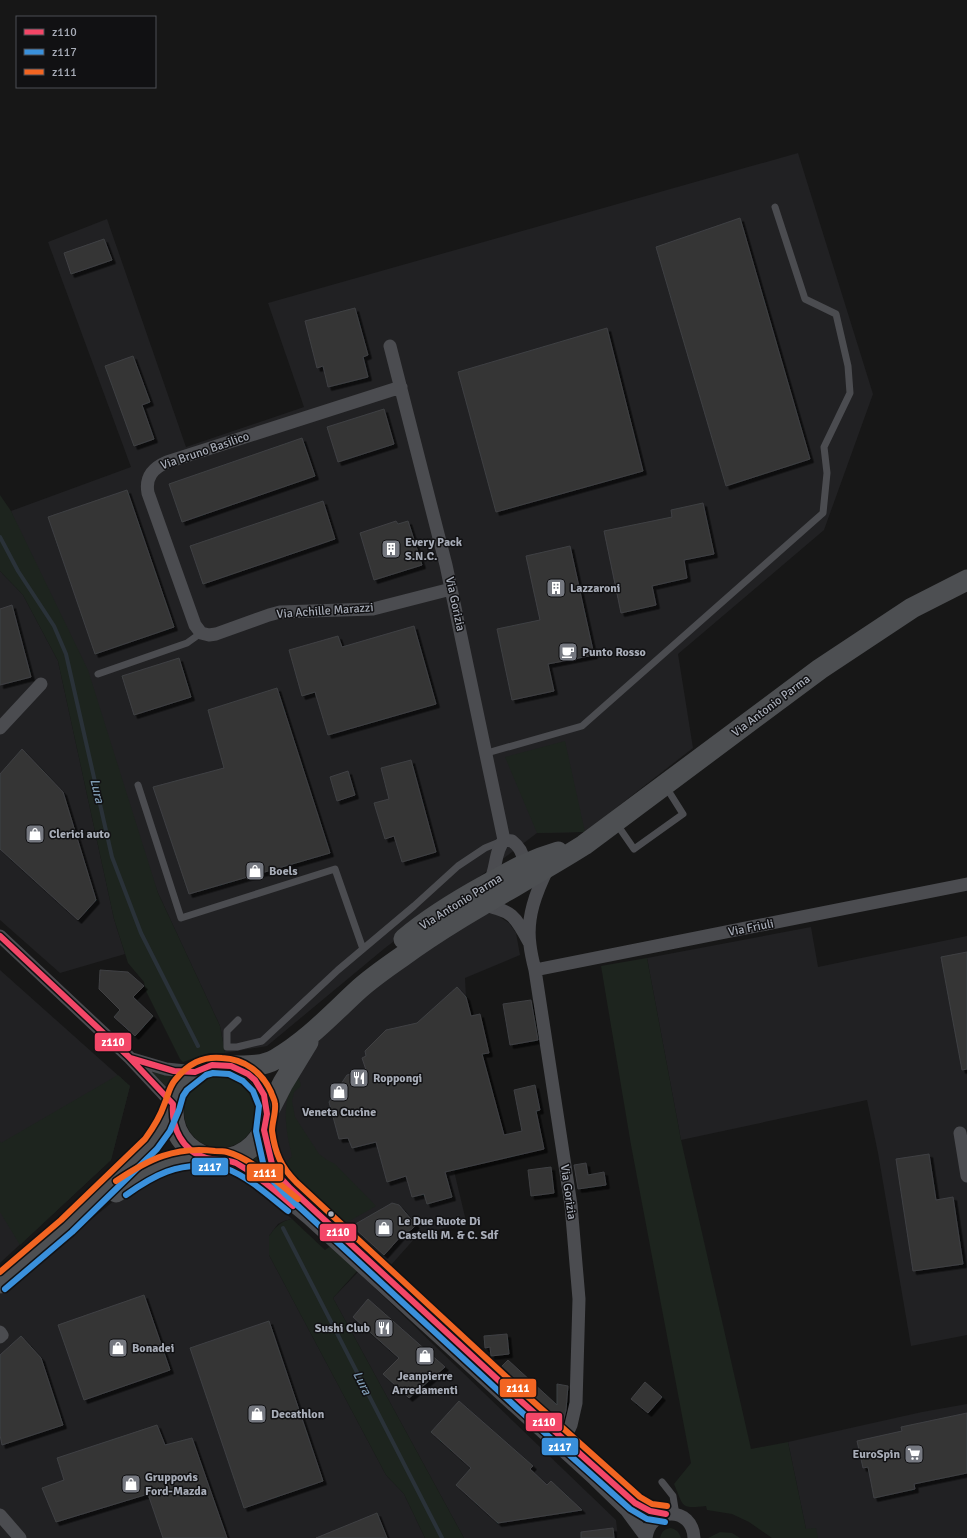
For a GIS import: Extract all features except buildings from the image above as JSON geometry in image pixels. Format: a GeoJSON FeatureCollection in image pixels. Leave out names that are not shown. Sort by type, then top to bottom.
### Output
{"type":"FeatureCollection","features":[{"type":"Feature","properties":{"kind":"main road","name":"Via Antonio Parma"},"geometry":{"type":"LineString","coordinates":[[231,1066],[256,1066],[274,1061],[318,1028],[358,990],[428,937],[480,905],[548,868],[584,845],[827,664],[912,608],[967,580]]}},
{"type":"Feature","properties":{"kind":"main road","name":"Via Antonio Parma"},"geometry":{"type":"LineString","coordinates":[[358,990],[373,969],[394,948],[425,922],[523,864],[584,845]]}},
{"type":"Feature","properties":{"kind":"main road","name":"Via Antonio Parma"},"geometry":{"type":"LineString","coordinates":[[265,1122],[295,1063],[318,1028]]}},
{"type":"Feature","properties":{"kind":"main road"},"geometry":{"type":"LineString","coordinates":[[0,1283],[66,1226],[151,1144],[158,1135],[181,1084],[194,1072],[212,1065],[231,1066],[248,1074],[255,1080],[264,1095],[265,1122],[257,1141],[248,1150],[234,1157],[218,1160],[204,1157],[189,1148],[178,1135],[172,1119],[172,1106]]}},
{"type":"Feature","properties":{"kind":"main road"},"geometry":{"type":"LineString","coordinates":[[66,1226],[145,1173],[174,1161],[204,1157]]}},
{"type":"Feature","properties":{"kind":"street","name":"Via Gorizia"},"geometry":{"type":"LineString","coordinates":[[390,346],[452,589],[504,840]]}},
{"type":"Feature","properties":{"kind":"street","name":"Via Bruno Basilico"},"geometry":{"type":"LineString","coordinates":[[201,633],[196,625],[148,493],[147,484],[150,474],[167,462],[401,387]]}},
{"type":"Feature","properties":{"kind":"street","name":"Via Achille Marazzi"},"geometry":{"type":"LineString","coordinates":[[201,633],[209,635],[216,634],[280,612],[373,609],[452,589]]}},
{"type":"Feature","properties":{"kind":"street"},"geometry":{"type":"LineString","coordinates":[[0,728],[41,684]]}},
{"type":"Feature","properties":{"kind":"street"},"geometry":{"type":"LineString","coordinates":[[480,905],[486,898],[511,882],[518,874],[523,864],[523,854],[517,845],[512,841],[504,840],[498,848],[495,872],[489,883]]}},
{"type":"Feature","properties":{"kind":"street","name":"Via Gorizia"},"geometry":{"type":"LineString","coordinates":[[529,944],[532,907],[538,889],[548,868]]}},
{"type":"Feature","properties":{"kind":"street","name":"Via Friuli"},"geometry":{"type":"LineString","coordinates":[[535,970],[967,884]]}},
{"type":"Feature","properties":{"kind":"street","name":"Via Gorizia"},"geometry":{"type":"LineString","coordinates":[[480,905],[498,908],[508,912],[517,921],[529,944],[535,970],[571,1205],[578,1299],[576,1403],[571,1425],[564,1440]]}},
{"type":"Feature","properties":{"kind":"street"},"geometry":{"type":"LineString","coordinates":[[0,936],[130,1058],[172,1106]]}},
{"type":"Feature","properties":{"kind":"street"},"geometry":{"type":"LineString","coordinates":[[130,1058],[174,1071],[194,1072]]}},
{"type":"Feature","properties":{"kind":"street"},"geometry":{"type":"LineString","coordinates":[[265,1122],[272,1164],[278,1175],[314,1212],[637,1505],[649,1511],[685,1519],[693,1530],[694,1538]]}},
{"type":"Feature","properties":{"kind":"street"},"geometry":{"type":"LineString","coordinates":[[960,1134],[967,1176]]}},
{"type":"Feature","properties":{"kind":"street"},"geometry":{"type":"LineString","coordinates":[[225,1159],[257,1176],[308,1218],[594,1479],[626,1510],[646,1537]]}},
{"type":"Feature","properties":{"kind":"street"},"geometry":{"type":"LineString","coordinates":[[0,1332],[2,1335],[0,1337]]}},
{"type":"Feature","properties":{"kind":"street"},"geometry":{"type":"LineString","coordinates":[[0,1515],[20,1538]]}},
{"type":"Feature","properties":{"kind":"street"},"geometry":{"type":"LineString","coordinates":[[646,1537],[652,1522],[658,1517],[671,1515]]}},
{"type":"Feature","properties":{"kind":"lane"},"geometry":{"type":"LineString","coordinates":[[486,753],[582,726],[824,513],[827,473],[824,447],[850,393],[849,373],[836,314],[805,299],[775,207]]}},
{"type":"Feature","properties":{"kind":"lane"},"geometry":{"type":"LineString","coordinates":[[98,674],[187,643],[201,633]]}},
{"type":"Feature","properties":{"kind":"lane"},"geometry":{"type":"LineString","coordinates":[[138,785],[181,918],[335,869],[363,949]]}},
{"type":"Feature","properties":{"kind":"lane"},"geometry":{"type":"LineString","coordinates":[[616,822],[634,849],[683,814],[665,785]]}},
{"type":"Feature","properties":{"kind":"lane"},"geometry":{"type":"LineString","coordinates":[[238,1020],[227,1031],[228,1047],[236,1048],[262,1041],[363,949],[458,866],[485,848],[504,840]]}},
{"type":"Feature","properties":{"kind":"lane"},"geometry":{"type":"LineString","coordinates":[[662,1482],[672,1496],[671,1515]]}},
{"type":"Feature","properties":{"kind":"shaded area"},"geometry":{"type":"Polygon","coordinates":[[[798,153],[873,394],[824,530],[678,654],[693,748],[585,832],[537,833],[385,948],[267,1046],[225,1053],[220,1026],[158,893],[11,511],[131,467],[48,242],[107,219],[186,447],[304,407],[268,303],[798,153]]]}},
{"type":"Feature","properties":{"kind":"shaded area"},"geometry":{"type":"Polygon","coordinates":[[[0,495],[11,511],[88,670],[158,893],[220,1026],[225,1053],[209,1053],[183,1062],[180,1059],[145,989],[144,982],[128,963],[114,919],[58,661],[23,595],[0,571],[0,495]]]}},
{"type":"Feature","properties":{"kind":"shaded area"},"geometry":{"type":"Polygon","coordinates":[[[0,571],[23,595],[58,661],[114,919],[125,954],[60,973],[0,920],[0,571]]]}},
{"type":"Feature","properties":{"kind":"shaded area"},"geometry":{"type":"Polygon","coordinates":[[[565,741],[585,832],[537,833],[505,757],[565,741]]]}},
{"type":"Feature","properties":{"kind":"shaded area"},"geometry":{"type":"Polygon","coordinates":[[[494,913],[509,923],[516,933],[520,955],[465,978],[466,997],[471,1016],[480,1014],[489,1053],[482,1054],[499,1118],[445,1133],[466,1221],[416,1237],[391,1265],[327,1209],[292,1182],[280,1165],[273,1145],[278,1102],[291,1077],[322,1035],[362,995],[478,915],[494,913]]]}},
{"type":"Feature","properties":{"kind":"shaded area"},"geometry":{"type":"Polygon","coordinates":[[[811,927],[818,967],[967,936],[967,1335],[911,1346],[878,1153],[867,1100],[681,1140],[647,958],[811,927]]]}},
{"type":"Feature","properties":{"kind":"shaded area"},"geometry":{"type":"Polygon","coordinates":[[[647,958],[681,1140],[751,1449],[788,1442],[806,1529],[816,1528],[818,1538],[772,1538],[749,1522],[732,1514],[707,1510],[706,1506],[691,1507],[684,1505],[674,1484],[691,1463],[631,1145],[601,966],[647,958]]]}},
{"type":"Feature","properties":{"kind":"shaded area"},"geometry":{"type":"Polygon","coordinates":[[[0,970],[130,1086],[111,1160],[0,1263],[0,970]]]}},
{"type":"Feature","properties":{"kind":"shaded area"},"geometry":{"type":"Polygon","coordinates":[[[152,1072],[175,1076],[175,1077],[168,1089],[152,1072]]]}},
{"type":"Feature","properties":{"kind":"shaded area"},"geometry":{"type":"Polygon","coordinates":[[[118,1075],[130,1086],[111,1160],[20,1245],[0,1212],[0,1141],[1,1143],[118,1075]]]}},
{"type":"Feature","properties":{"kind":"shaded area"},"geometry":{"type":"Polygon","coordinates":[[[220,1076],[240,1082],[250,1092],[256,1112],[250,1132],[240,1142],[220,1148],[200,1142],[190,1132],[184,1112],[190,1092],[200,1082],[220,1076]]]}},
{"type":"Feature","properties":{"kind":"shaded area"},"geometry":{"type":"Polygon","coordinates":[[[299,1078],[301,1086],[294,1092],[292,1101],[295,1117],[319,1154],[335,1164],[376,1206],[344,1224],[292,1182],[280,1165],[287,1162],[292,1156],[286,1126],[286,1105],[293,1086],[299,1078]]]}},
{"type":"Feature","properties":{"kind":"shaded area"},"geometry":{"type":"Polygon","coordinates":[[[261,1152],[265,1163],[251,1167],[247,1163],[253,1160],[261,1152]]]}},
{"type":"Feature","properties":{"kind":"shaded area"},"geometry":{"type":"Polygon","coordinates":[[[191,1166],[241,1173],[292,1219],[278,1224],[269,1236],[269,1255],[386,1475],[404,1494],[425,1538],[0,1538],[0,1294],[121,1195],[144,1179],[191,1166]]]}},
{"type":"Feature","properties":{"kind":"shaded area"},"geometry":{"type":"Polygon","coordinates":[[[292,1219],[325,1250],[332,1245],[358,1270],[333,1298],[464,1538],[425,1538],[404,1494],[386,1475],[269,1255],[269,1236],[281,1223],[292,1219]]]}},
{"type":"Feature","properties":{"kind":"shaded area"},"geometry":{"type":"Polygon","coordinates":[[[358,1272],[616,1520],[618,1538],[464,1538],[333,1298],[358,1272]]]}},
{"type":"Feature","properties":{"kind":"shaded area"},"geometry":{"type":"Polygon","coordinates":[[[967,1404],[967,1538],[818,1538],[806,1529],[788,1442],[922,1412],[967,1404]]]}},
{"type":"Feature","properties":{"kind":"shaded area"},"geometry":{"type":"Polygon","coordinates":[[[671,1528],[678,1532],[681,1538],[660,1538],[664,1531],[671,1528]]]}},
{"type":"Feature","properties":{"kind":"shaded area"},"geometry":{"type":"Polygon","coordinates":[[[720,1532],[732,1533],[740,1538],[708,1538],[720,1532]]]}},
{"type":"Feature","properties":{"kind":"waterway","name":"Lura"},"geometry":{"type":"LineString","coordinates":[[0,537],[18,571],[54,626],[66,654],[112,857],[141,933],[198,1046]]}},
{"type":"Feature","properties":{"kind":"waterway","name":"Lura"},"geometry":{"type":"LineString","coordinates":[[283,1228],[442,1538]]}},
{"type":"Feature","properties":{"kind":"transit line","name":"z110"},"geometry":{"type":"LineString","coordinates":[[0,936],[130,1058],[174,1071],[195,1072],[212,1065],[231,1066],[248,1074],[255,1080],[264,1095],[267,1114],[264,1130],[272,1164],[278,1175],[290,1188],[522,1402],[635,1503],[650,1511],[666,1514]]}},
{"type":"Feature","properties":{"kind":"transit line","name":"z110"},"geometry":{"type":"LineString","coordinates":[[126,1054],[173,1104],[176,1129],[184,1144],[190,1150],[206,1158],[236,1163],[266,1183],[293,1206]]}},
{"type":"Feature","properties":{"kind":"transit line","name":"z111"},"geometry":{"type":"LineString","coordinates":[[0,1272],[61,1220],[145,1139],[158,1118],[173,1083],[190,1065],[208,1058],[222,1058],[238,1061],[251,1068],[263,1078],[271,1092],[275,1101],[272,1131],[275,1146],[286,1171],[296,1182],[527,1396],[640,1497],[652,1504],[667,1506]]}},
{"type":"Feature","properties":{"kind":"transit line","name":"z117"},"geometry":{"type":"LineString","coordinates":[[5,1289],[72,1232],[157,1149],[170,1131],[183,1096],[187,1090],[206,1075],[213,1073],[229,1074],[243,1081],[253,1091],[259,1106],[256,1131],[264,1167],[272,1180],[284,1193],[517,1408],[630,1509],[647,1519],[665,1522]]}},
{"type":"Feature","properties":{"kind":"transit line","name":"z111"},"geometry":{"type":"LineString","coordinates":[[116,1181],[140,1166],[175,1152],[187,1150],[222,1151],[236,1155],[255,1166],[274,1179],[298,1199]]}},
{"type":"Feature","properties":{"kind":"transit line","name":"z117"},"geometry":{"type":"LineString","coordinates":[[126,1195],[146,1181],[177,1168],[189,1166],[220,1167],[242,1176],[288,1211]]}},
{"type":"Feature","properties":{"kind":"place","name":"Every Pack S.N.C."},"geometry":{"type":"Point","coordinates":[391,549]}},
{"type":"Feature","properties":{"kind":"place","name":"Lazzaroni"},"geometry":{"type":"Point","coordinates":[556,588]}},
{"type":"Feature","properties":{"kind":"place","name":"Punto Rosso"},"geometry":{"type":"Point","coordinates":[568,652]}},
{"type":"Feature","properties":{"kind":"place","name":"Clerici auto"},"geometry":{"type":"Point","coordinates":[35,834]}},
{"type":"Feature","properties":{"kind":"place","name":"Boels"},"geometry":{"type":"Point","coordinates":[255,871]}},
{"type":"Feature","properties":{"kind":"place","name":"Roppongi"},"geometry":{"type":"Point","coordinates":[359,1078]}},
{"type":"Feature","properties":{"kind":"place","name":"Veneta Cucine"},"geometry":{"type":"Point","coordinates":[339,1092]}},
{"type":"Feature","properties":{"kind":"place","name":"Le Due Ruote Di Castelli M. & C. Sdf"},"geometry":{"type":"Point","coordinates":[384,1228]}},
{"type":"Feature","properties":{"kind":"place","name":"Sushi Club"},"geometry":{"type":"Point","coordinates":[384,1328]}},
{"type":"Feature","properties":{"kind":"place","name":"Bonadei"},"geometry":{"type":"Point","coordinates":[118,1348]}},
{"type":"Feature","properties":{"kind":"place","name":"Jeanpierre Arredamenti"},"geometry":{"type":"Point","coordinates":[425,1356]}},
{"type":"Feature","properties":{"kind":"place","name":"Decathlon"},"geometry":{"type":"Point","coordinates":[257,1414]}},
{"type":"Feature","properties":{"kind":"place","name":"EuroSpin"},"geometry":{"type":"Point","coordinates":[914,1454]}},
{"type":"Feature","properties":{"kind":"place","name":"Gruppovis Ford-Mazda"},"geometry":{"type":"Point","coordinates":[131,1484]}}]}
